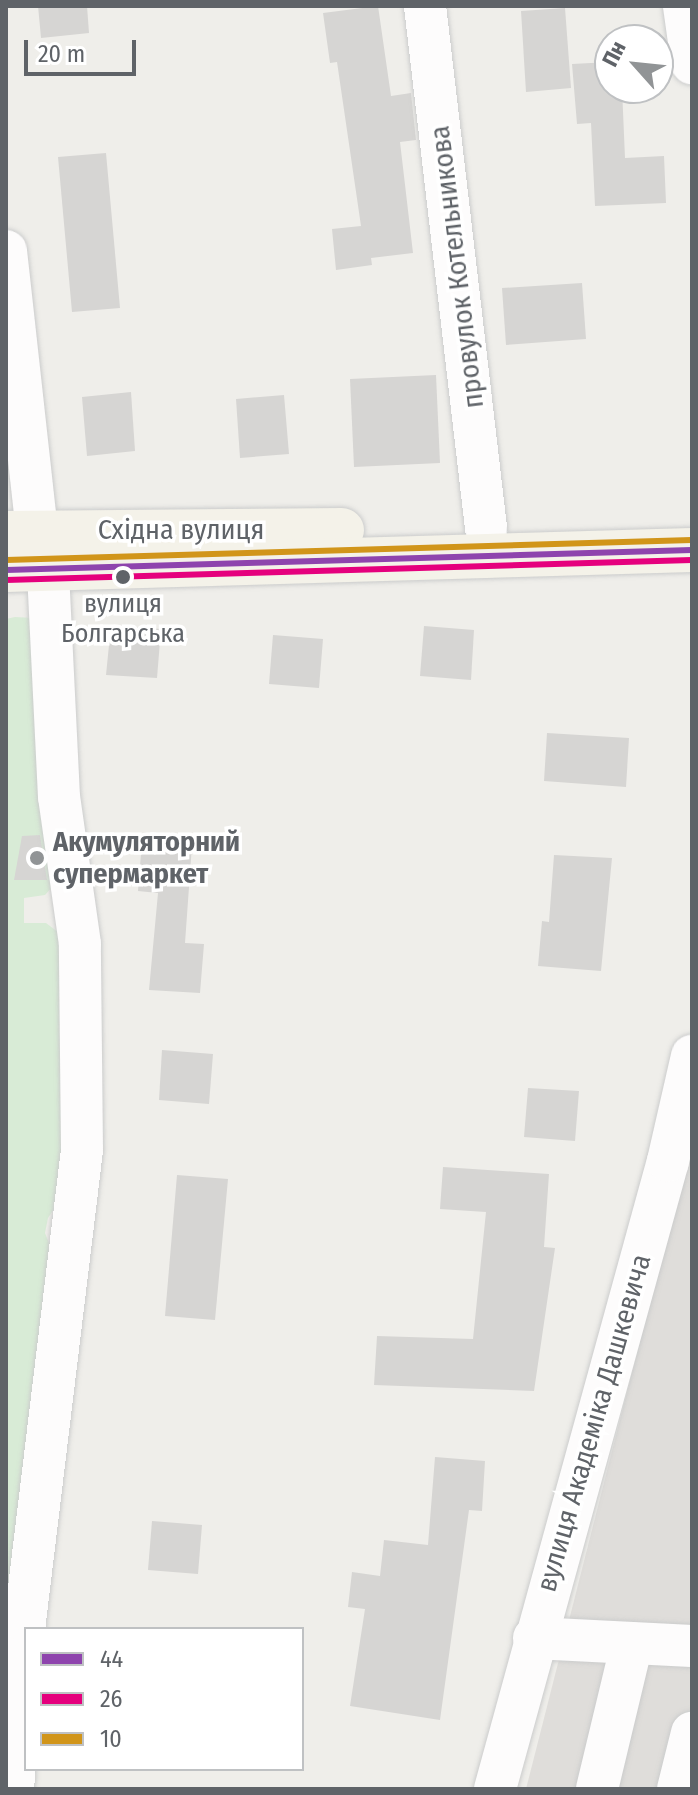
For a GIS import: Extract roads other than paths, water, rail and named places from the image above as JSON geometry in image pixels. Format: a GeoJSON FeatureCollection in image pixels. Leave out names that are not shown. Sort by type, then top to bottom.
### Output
{"type":"FeatureCollection","features":[{"type":"Feature","properties":{"kind":"main road","name":"Східна вулиця"},"geometry":{"type":"LineString","coordinates":[[24,550],[486,528],[692,522]]}},
{"type":"Feature","properties":{"kind":"main road","name":"Східна вулиця"},"geometry":{"type":"LineString","coordinates":[[24,550],[692,550]]}},
{"type":"Feature","properties":{"kind":"street","name":"провулок Котельникова"},"geometry":{"type":"LineString","coordinates":[[425,6],[486,528]]}},
{"type":"Feature","properties":{"kind":"street"},"geometry":{"type":"LineString","coordinates":[[684,6],[692,63]]}},
{"type":"Feature","properties":{"kind":"street"},"geometry":{"type":"LineString","coordinates":[[6,251],[24,550],[80,944],[82,1150],[25,1627]]}},
{"type":"Feature","properties":{"kind":"street","name":"вулиця Академіка Дашкевича"},"geometry":{"type":"LineString","coordinates":[[495,1789],[534,1638],[668,1161],[692,1056]]}},
{"type":"Feature","properties":{"kind":"street"},"geometry":{"type":"LineString","coordinates":[[13,1789],[24,1635]]}},
{"type":"Feature","properties":{"kind":"street"},"geometry":{"type":"LineString","coordinates":[[534,1638],[692,1646]]}},
{"type":"Feature","properties":{"kind":"street"},"geometry":{"type":"LineString","coordinates":[[597,1789],[632,1643]]}},
{"type":"Feature","properties":{"kind":"street"},"geometry":{"type":"LineString","coordinates":[[678,1789],[692,1733]]}},
{"type":"Feature","properties":{"kind":"place","name":"вулиця Болгарська"},"geometry":{"type":"Point","coordinates":[123,577]}},
{"type":"Feature","properties":{"kind":"place","name":"Акумуляторний супермаркет"},"geometry":{"type":"Point","coordinates":[37,858]}}]}
